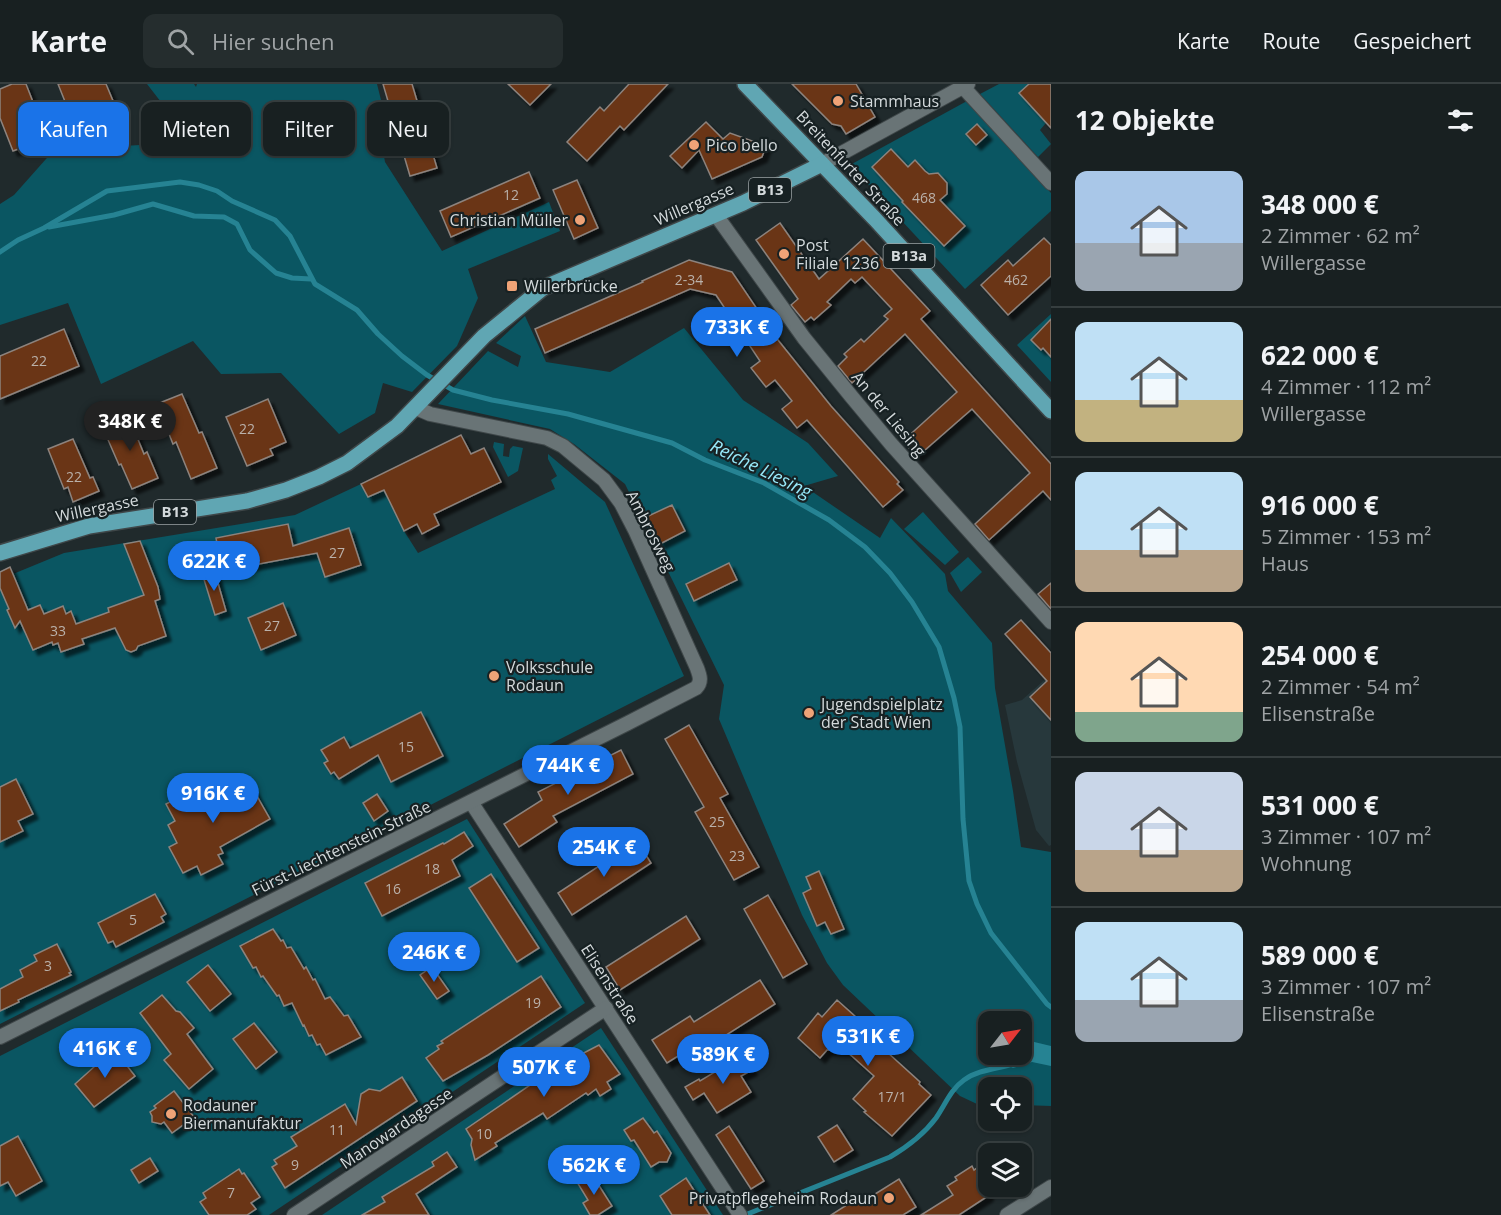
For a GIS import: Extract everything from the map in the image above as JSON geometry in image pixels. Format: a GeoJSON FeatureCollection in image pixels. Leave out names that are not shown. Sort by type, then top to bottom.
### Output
{"type":"FeatureCollection","features":[{"type":"Feature","properties":{"kind":"main road","name":"Breitenfurter Straße"},"geometry":{"type":"LineString","coordinates":[[745,84],[1051,411]]}},
{"type":"Feature","properties":{"kind":"main road","name":"Willergasse"},"geometry":{"type":"LineString","coordinates":[[0,553],[89,526],[247,501],[286,490],[319,477],[347,463],[397,426],[484,336],[543,288],[716,215],[822,164]]}},
{"type":"Feature","properties":{"kind":"street","name":"Willergasse"},"geometry":{"type":"LineString","coordinates":[[822,164],[965,85]]}},
{"type":"Feature","properties":{"kind":"street"},"geometry":{"type":"LineString","coordinates":[[965,85],[1051,183]]}},
{"type":"Feature","properties":{"kind":"street","name":"An der Liesing"},"geometry":{"type":"LineString","coordinates":[[716,215],[798,330],[891,444],[1051,622]]}},
{"type":"Feature","properties":{"kind":"street","name":"Ambrosweg"},"geometry":{"type":"LineString","coordinates":[[420,403],[430,414],[547,438],[563,446],[604,480],[621,503],[635,530],[693,658],[701,678],[700,685],[696,688]]}},
{"type":"Feature","properties":{"kind":"street","name":"Fürst-Liechtenstein-Straße"},"geometry":{"type":"LineString","coordinates":[[0,1037],[696,688]]}},
{"type":"Feature","properties":{"kind":"street","name":"Elisenstraße"},"geometry":{"type":"LineString","coordinates":[[471,801],[739,1214]]}},
{"type":"Feature","properties":{"kind":"street","name":"Manowardagasse"},"geometry":{"type":"LineString","coordinates":[[294,1215],[606,1008]]}},
{"type":"Feature","properties":{"kind":"street"},"geometry":{"type":"LineString","coordinates":[[1007,1215],[1051,1187]]}},
{"type":"Feature","properties":{"kind":"shaded area"},"geometry":{"type":"Polygon","coordinates":[[[147,84],[194,84],[196,87],[197,84],[377,84],[382,102],[367,102],[367,156],[384,156],[385,162],[442,251],[549,202],[560,231],[468,269],[478,298],[457,346],[412,392],[383,383],[375,413],[339,434],[281,373],[221,374],[193,341],[101,384],[68,303],[0,325],[0,204],[14,195],[49,156],[129,156],[129,146],[141,145],[141,156],[251,156],[251,102],[161,102],[147,84]]]}},
{"type":"Feature","properties":{"kind":"shaded area"},"geometry":{"type":"Polygon","coordinates":[[[999,84],[1051,84],[1051,117],[1040,130],[1051,144],[1038,157],[980,94],[999,84]]]}},
{"type":"Feature","properties":{"kind":"shaded area"},"geometry":{"type":"Polygon","coordinates":[[[967,101],[1051,193],[1051,211],[965,289],[850,165],[967,101]]]}},
{"type":"Feature","properties":{"kind":"shaded area"},"geometry":{"type":"Polygon","coordinates":[[[1051,314],[1051,322],[1049,321],[1036,333],[1037,335],[1032,340],[1040,350],[1043,348],[1051,356],[1051,382],[1017,345],[1051,314]]]}},
{"type":"Feature","properties":{"kind":"shaded area"},"geometry":{"type":"Polygon","coordinates":[[[525,316],[546,362],[610,372],[684,328],[743,400],[808,443],[838,476],[804,486],[880,538],[891,518],[945,574],[948,591],[992,643],[995,688],[1021,847],[1051,852],[1051,1106],[1032,1105],[1032,1077],[978,1077],[978,1104],[960,1096],[843,985],[827,963],[802,915],[719,719],[724,685],[625,484],[574,444],[550,429],[438,404],[488,351],[518,367],[521,356],[496,343],[525,316]]]}},
{"type":"Feature","properties":{"kind":"shaded area"},"geometry":{"type":"Polygon","coordinates":[[[494,442],[504,444],[503,456],[509,457],[513,446],[523,448],[518,471],[508,477],[493,447],[494,442]]]}},
{"type":"Feature","properties":{"kind":"shaded area"},"geometry":{"type":"Polygon","coordinates":[[[548,454],[605,502],[684,676],[0,1024],[0,572],[10,567],[13,574],[64,553],[295,515],[361,484],[368,497],[384,490],[404,531],[418,553],[555,489],[551,480],[557,476],[548,459],[548,454]]]}},
{"type":"Feature","properties":{"kind":"shaded area"},"geometry":{"type":"Polygon","coordinates":[[[923,512],[959,552],[945,565],[904,529],[923,512]]]}},
{"type":"Feature","properties":{"kind":"shaded area"},"geometry":{"type":"Polygon","coordinates":[[[968,557],[982,572],[961,592],[950,573],[968,557]]]}},
{"type":"Feature","properties":{"kind":"shaded area"},"geometry":{"type":"Polygon","coordinates":[[[1051,674],[1051,845],[1049,846],[1036,830],[1017,762],[1005,705],[1022,700],[1051,674]]]}},
{"type":"Feature","properties":{"kind":"shaded area"},"geometry":{"type":"Polygon","coordinates":[[[467,819],[585,1003],[269,1215],[0,1215],[0,1056],[467,819]]]}},
{"type":"Feature","properties":{"kind":"shaded area"},"geometry":{"type":"Polygon","coordinates":[[[601,1028],[723,1215],[322,1215],[601,1028]]]}},
{"type":"Feature","properties":{"kind":"shaded area"},"geometry":{"type":"Polygon","coordinates":[[[1032,1041],[1051,1046],[1051,1066],[1032,1062],[1032,1041]]]}},
{"type":"Feature","properties":{"kind":"shaded area"},"geometry":{"type":"Polygon","coordinates":[[[1006,1065],[1022,1065],[1013,1068],[1006,1065]]]}},
{"type":"Feature","properties":{"kind":"building"},"geometry":{"type":"Polygon","coordinates":[[[12,84],[26,84],[33,102],[18,102],[18,149],[13,151],[0,118],[0,89],[12,84]]]}},
{"type":"Feature","properties":{"kind":"building"},"geometry":{"type":"Polygon","coordinates":[[[58,84],[106,84],[114,102],[65,102],[58,84]]]}},
{"type":"Feature","properties":{"kind":"building"},"geometry":{"type":"Polygon","coordinates":[[[383,84],[412,84],[417,102],[388,102],[383,84]]]}},
{"type":"Feature","properties":{"kind":"building"},"geometry":{"type":"Polygon","coordinates":[[[508,84],[551,84],[530,105],[508,84]]]}},
{"type":"Feature","properties":{"kind":"building"},"geometry":{"type":"Polygon","coordinates":[[[629,84],[668,84],[624,130],[620,126],[587,161],[567,142],[600,107],[604,111],[629,84]]]}},
{"type":"Feature","properties":{"kind":"building","name":"Stammhaus"},"geometry":{"type":"Polygon","coordinates":[[[792,84],[856,84],[875,117],[846,134],[841,126],[832,124],[792,84]]]}},
{"type":"Feature","properties":{"kind":"building"},"geometry":{"type":"Polygon","coordinates":[[[1029,84],[1051,84],[1051,128],[1019,93],[1029,84]]]}},
{"type":"Feature","properties":{"kind":"building"},"geometry":{"type":"Polygon","coordinates":[[[706,122],[723,139],[730,133],[766,146],[762,157],[712,179],[699,150],[682,168],[670,156],[706,122]]]}},
{"type":"Feature","properties":{"kind":"building"},"geometry":{"type":"Polygon","coordinates":[[[977,124],[987,135],[976,145],[966,134],[977,124]]]}},
{"type":"Feature","properties":{"kind":"building"},"geometry":{"type":"Polygon","coordinates":[[[891,149],[908,167],[915,160],[929,174],[938,173],[947,183],[947,194],[940,200],[965,226],[944,246],[872,167],[891,149]]]}},
{"type":"Feature","properties":{"kind":"building"},"geometry":{"type":"Polygon","coordinates":[[[404,156],[433,156],[437,168],[410,176],[404,156]]]}},
{"type":"Feature","properties":{"kind":"building"},"geometry":{"type":"Polygon","coordinates":[[[529,172],[540,198],[451,237],[440,211],[529,172]]]}},
{"type":"Feature","properties":{"kind":"building"},"geometry":{"type":"Polygon","coordinates":[[[577,180],[598,228],[574,239],[553,190],[577,180]]]}},
{"type":"Feature","properties":{"kind":"building"},"geometry":{"type":"Polygon","coordinates":[[[780,223],[819,279],[863,239],[930,311],[921,319],[1051,464],[1051,500],[1043,491],[989,540],[975,524],[1030,473],[972,409],[917,457],[903,441],[957,392],[905,334],[852,383],[838,366],[847,357],[844,354],[861,339],[864,342],[888,319],[884,316],[892,309],[862,277],[855,283],[851,279],[827,302],[831,305],[814,320],[811,317],[805,322],[791,305],[798,299],[756,240],[780,223]]]}},
{"type":"Feature","properties":{"kind":"building"},"geometry":{"type":"Polygon","coordinates":[[[1044,238],[1051,245],[1051,276],[1008,315],[981,285],[1008,260],[1013,266],[1044,238]]]}},
{"type":"Feature","properties":{"kind":"building"},"geometry":{"type":"Polygon","coordinates":[[[689,260],[732,272],[778,340],[831,406],[899,482],[897,484],[903,490],[883,507],[807,420],[797,428],[782,409],[792,401],[775,380],[766,387],[751,368],[760,361],[716,295],[690,289],[545,353],[535,329],[689,260]]]}},
{"type":"Feature","properties":{"kind":"building"},"geometry":{"type":"Polygon","coordinates":[[[1051,319],[1051,357],[1031,340],[1051,319]]]}},
{"type":"Feature","properties":{"kind":"building"},"geometry":{"type":"Polygon","coordinates":[[[64,329],[79,366],[0,399],[0,356],[64,329]]]}},
{"type":"Feature","properties":{"kind":"building"},"geometry":{"type":"Polygon","coordinates":[[[182,394],[199,433],[202,432],[217,468],[191,479],[176,442],[173,444],[157,404],[182,394]]]}},
{"type":"Feature","properties":{"kind":"building"},"geometry":{"type":"Polygon","coordinates":[[[268,399],[286,442],[270,449],[273,455],[247,466],[226,417],[268,399]]]}},
{"type":"Feature","properties":{"kind":"building"},"geometry":{"type":"Polygon","coordinates":[[[128,415],[144,454],[147,452],[158,478],[132,489],[102,426],[128,415]]]}},
{"type":"Feature","properties":{"kind":"building"},"geometry":{"type":"Polygon","coordinates":[[[461,435],[471,454],[484,448],[501,482],[434,514],[439,525],[422,534],[417,524],[404,531],[384,490],[368,497],[361,484],[461,435]]]}},
{"type":"Feature","properties":{"kind":"building"},"geometry":{"type":"Polygon","coordinates":[[[73,439],[90,478],[93,477],[99,491],[73,502],[68,487],[64,489],[48,449],[73,439]]]}},
{"type":"Feature","properties":{"kind":"building"},"geometry":{"type":"Polygon","coordinates":[[[672,505],[685,531],[660,544],[646,517],[672,505]]]}},
{"type":"Feature","properties":{"kind":"building"},"geometry":{"type":"Polygon","coordinates":[[[288,524],[293,546],[349,528],[361,565],[325,577],[317,553],[222,571],[216,538],[288,524]]]}},
{"type":"Feature","properties":{"kind":"building"},"geometry":{"type":"Polygon","coordinates":[[[140,541],[158,587],[160,599],[155,601],[166,636],[138,646],[131,652],[126,650],[115,628],[82,639],[84,644],[61,652],[58,643],[53,645],[52,642],[33,650],[20,621],[15,628],[7,610],[9,609],[0,588],[0,572],[10,567],[28,610],[40,605],[44,614],[63,606],[66,614],[71,611],[76,624],[109,612],[108,608],[144,595],[124,544],[140,541]]]}},
{"type":"Feature","properties":{"kind":"building"},"geometry":{"type":"Polygon","coordinates":[[[729,563],[737,580],[694,601],[686,584],[729,563]]]}},
{"type":"Feature","properties":{"kind":"building"},"geometry":{"type":"Polygon","coordinates":[[[214,569],[226,611],[215,615],[202,573],[214,569]]]}},
{"type":"Feature","properties":{"kind":"building"},"geometry":{"type":"Polygon","coordinates":[[[1051,583],[1051,609],[1038,594],[1051,583]]]}},
{"type":"Feature","properties":{"kind":"building"},"geometry":{"type":"Polygon","coordinates":[[[283,603],[296,635],[261,650],[248,618],[283,603]]]}},
{"type":"Feature","properties":{"kind":"building"},"geometry":{"type":"Polygon","coordinates":[[[1021,620],[1051,653],[1051,720],[1030,697],[1047,681],[1005,634],[1021,620]]]}},
{"type":"Feature","properties":{"kind":"building"},"geometry":{"type":"Polygon","coordinates":[[[421,712],[443,756],[391,782],[378,755],[339,779],[334,772],[331,774],[324,763],[328,761],[321,750],[344,737],[350,748],[421,712]]]}},
{"type":"Feature","properties":{"kind":"building"},"geometry":{"type":"Polygon","coordinates":[[[689,725],[728,794],[720,798],[759,867],[734,880],[695,812],[704,807],[665,739],[689,725]]]}},
{"type":"Feature","properties":{"kind":"building"},"geometry":{"type":"Polygon","coordinates":[[[621,750],[633,774],[553,816],[557,822],[519,847],[504,824],[542,800],[538,792],[621,750]]]}},
{"type":"Feature","properties":{"kind":"building"},"geometry":{"type":"Polygon","coordinates":[[[245,775],[270,819],[220,847],[223,853],[218,855],[223,864],[201,875],[197,866],[183,873],[169,847],[177,843],[168,825],[175,821],[166,804],[187,793],[194,805],[245,775]]]}},
{"type":"Feature","properties":{"kind":"building"},"geometry":{"type":"Polygon","coordinates":[[[16,779],[33,814],[18,821],[23,831],[0,842],[0,787],[16,779]]]}},
{"type":"Feature","properties":{"kind":"building"},"geometry":{"type":"Polygon","coordinates":[[[377,794],[388,811],[374,821],[363,803],[377,794]]]}},
{"type":"Feature","properties":{"kind":"building"},"geometry":{"type":"Polygon","coordinates":[[[464,832],[473,846],[452,860],[460,876],[382,916],[365,883],[464,832]]]}},
{"type":"Feature","properties":{"kind":"building"},"geometry":{"type":"Polygon","coordinates":[[[637,841],[651,863],[572,915],[558,893],[637,841]]]}},
{"type":"Feature","properties":{"kind":"building"},"geometry":{"type":"Polygon","coordinates":[[[819,871],[844,929],[831,934],[825,922],[817,926],[803,893],[811,889],[806,877],[819,871]]]}},
{"type":"Feature","properties":{"kind":"building"},"geometry":{"type":"Polygon","coordinates":[[[491,874],[539,948],[517,962],[469,888],[491,874]]]}},
{"type":"Feature","properties":{"kind":"building"},"geometry":{"type":"Polygon","coordinates":[[[155,894],[166,914],[161,917],[164,922],[116,947],[113,941],[108,943],[98,923],[155,894]]]}},
{"type":"Feature","properties":{"kind":"building"},"geometry":{"type":"Polygon","coordinates":[[[768,895],[807,964],[783,978],[744,909],[768,895]]]}},
{"type":"Feature","properties":{"kind":"building"},"geometry":{"type":"Polygon","coordinates":[[[686,916],[700,939],[620,990],[606,967],[686,916]]]}},
{"type":"Feature","properties":{"kind":"building"},"geometry":{"type":"Polygon","coordinates":[[[273,929],[287,948],[291,947],[304,969],[306,967],[313,980],[315,979],[325,999],[330,997],[344,1016],[348,1015],[361,1037],[326,1055],[312,1035],[309,1036],[292,1003],[284,1006],[279,995],[277,996],[263,976],[261,977],[256,967],[253,968],[240,946],[273,929]]]}},
{"type":"Feature","properties":{"kind":"building"},"geometry":{"type":"Polygon","coordinates":[[[57,944],[71,975],[0,1011],[0,989],[23,977],[20,970],[37,961],[34,955],[57,944]]]}},
{"type":"Feature","properties":{"kind":"building"},"geometry":{"type":"Polygon","coordinates":[[[208,965],[231,994],[210,1011],[187,982],[208,965]]]}},
{"type":"Feature","properties":{"kind":"building"},"geometry":{"type":"Polygon","coordinates":[[[432,967],[449,991],[437,999],[420,975],[432,967]]]}},
{"type":"Feature","properties":{"kind":"building"},"geometry":{"type":"Polygon","coordinates":[[[541,976],[561,1007],[488,1055],[443,1081],[426,1058],[439,1049],[437,1046],[443,1043],[441,1041],[541,976]]]}},
{"type":"Feature","properties":{"kind":"building"},"geometry":{"type":"Polygon","coordinates":[[[760,980],[775,1004],[709,1046],[705,1039],[667,1063],[652,1040],[690,1016],[694,1022],[760,980]]]}},
{"type":"Feature","properties":{"kind":"building"},"geometry":{"type":"Polygon","coordinates":[[[162,995],[194,1028],[187,1034],[213,1069],[189,1089],[164,1060],[171,1054],[140,1013],[162,995]]]}},
{"type":"Feature","properties":{"kind":"building"},"geometry":{"type":"Polygon","coordinates":[[[837,1000],[866,1026],[879,1040],[877,1043],[931,1095],[892,1136],[864,1112],[866,1111],[853,1099],[874,1076],[845,1050],[827,1050],[820,1058],[798,1038],[818,1013],[822,1017],[837,1000]]]}},
{"type":"Feature","properties":{"kind":"building"},"geometry":{"type":"Polygon","coordinates":[[[254,1023],[277,1052],[256,1069],[233,1039],[254,1023]]]}},
{"type":"Feature","properties":{"kind":"building"},"geometry":{"type":"Polygon","coordinates":[[[599,1045],[620,1074],[607,1082],[611,1089],[600,1096],[596,1089],[588,1095],[586,1093],[547,1119],[543,1113],[495,1143],[497,1146],[475,1160],[471,1145],[472,1139],[466,1129],[555,1068],[599,1045]]]}},
{"type":"Feature","properties":{"kind":"building"},"geometry":{"type":"Polygon","coordinates":[[[114,1049],[135,1076],[94,1107],[75,1084],[114,1049]]]}},
{"type":"Feature","properties":{"kind":"building"},"geometry":{"type":"Polygon","coordinates":[[[743,1055],[752,1070],[741,1076],[751,1092],[717,1113],[704,1093],[693,1100],[685,1087],[699,1079],[700,1081],[743,1055]]]}},
{"type":"Feature","properties":{"kind":"building"},"geometry":{"type":"Polygon","coordinates":[[[402,1077],[417,1101],[285,1188],[272,1167],[277,1164],[274,1160],[297,1146],[291,1137],[345,1104],[356,1124],[361,1094],[369,1089],[380,1091],[402,1077]]]}},
{"type":"Feature","properties":{"kind":"building","name":"Rodauner Biermanufaktur"},"geometry":{"type":"Polygon","coordinates":[[[174,1091],[194,1117],[172,1133],[164,1122],[161,1124],[152,1122],[150,1112],[156,1108],[154,1106],[174,1091]]]}},
{"type":"Feature","properties":{"kind":"building"},"geometry":{"type":"Polygon","coordinates":[[[643,1118],[654,1133],[657,1131],[671,1153],[667,1162],[659,1162],[651,1167],[634,1140],[631,1141],[624,1130],[643,1118]]]}},
{"type":"Feature","properties":{"kind":"building"},"geometry":{"type":"Polygon","coordinates":[[[837,1125],[853,1150],[834,1162],[818,1137],[837,1125]]]}},
{"type":"Feature","properties":{"kind":"building"},"geometry":{"type":"Polygon","coordinates":[[[729,1126],[764,1181],[751,1189],[716,1135],[729,1126]]]}},
{"type":"Feature","properties":{"kind":"building"},"geometry":{"type":"Polygon","coordinates":[[[18,1136],[42,1181],[16,1196],[8,1182],[0,1186],[0,1146],[18,1136]]]}},
{"type":"Feature","properties":{"kind":"building"},"geometry":{"type":"Polygon","coordinates":[[[447,1152],[457,1167],[416,1194],[429,1215],[362,1215],[385,1202],[382,1197],[434,1166],[432,1162],[447,1152]]]}},
{"type":"Feature","properties":{"kind":"building"},"geometry":{"type":"Polygon","coordinates":[[[150,1158],[158,1171],[139,1183],[131,1170],[150,1158]]]}},
{"type":"Feature","properties":{"kind":"building"},"geometry":{"type":"Polygon","coordinates":[[[972,1166],[974,1170],[978,1167],[978,1197],[986,1197],[959,1215],[921,1215],[953,1195],[947,1186],[957,1180],[955,1177],[972,1166]]]}},
{"type":"Feature","properties":{"kind":"building"},"geometry":{"type":"Polygon","coordinates":[[[239,1169],[260,1197],[251,1203],[256,1209],[247,1215],[209,1215],[200,1202],[206,1198],[203,1193],[239,1169]]]}},
{"type":"Feature","properties":{"kind":"building"},"geometry":{"type":"Polygon","coordinates":[[[591,1173],[612,1206],[598,1215],[590,1215],[583,1203],[588,1200],[577,1182],[591,1173]]]}},
{"type":"Feature","properties":{"kind":"building"},"geometry":{"type":"Polygon","coordinates":[[[686,1178],[710,1215],[672,1215],[660,1196],[686,1178]]]}},
{"type":"Feature","properties":{"kind":"building","name":"Privatpflegeheim Rodaun"},"geometry":{"type":"Polygon","coordinates":[[[899,1179],[916,1207],[903,1215],[831,1215],[856,1199],[859,1203],[899,1179]]]}},
{"type":"Feature","properties":{"kind":"waterway","name":"Reiche Liesing"},"geometry":{"type":"LineString","coordinates":[[0,252],[107,191],[180,182],[199,185],[217,191],[232,201],[275,220],[290,236],[315,284],[357,310],[402,356],[427,375],[453,390],[492,400],[568,414],[672,443],[705,460],[764,483],[829,520],[865,547],[890,573],[912,602],[939,647],[960,727],[963,819],[969,881],[991,933],[1051,1007]]}},
{"type":"Feature","properties":{"kind":"waterway","name":"Reiche Liesing"},"geometry":{"type":"LineString","coordinates":[[49,227],[114,215],[153,204],[194,216],[224,217],[237,224],[250,250],[276,273],[292,278],[311,279]]}},
{"type":"Feature","properties":{"kind":"waterway"},"geometry":{"type":"LineString","coordinates":[[745,1215],[890,1157],[926,1129],[964,1080],[981,1072],[1009,1065]]}},
{"type":"Feature","properties":{"kind":"place","name":"Stammhaus"},"geometry":{"type":"Point","coordinates":[838,101]}},
{"type":"Feature","properties":{"kind":"place","name":"Pico bello"},"geometry":{"type":"Point","coordinates":[694,145]}},
{"type":"Feature","properties":{"kind":"place","name":"Christian Müller"},"geometry":{"type":"Point","coordinates":[580,220]}},
{"type":"Feature","properties":{"kind":"place","name":"Post Filiale 1236"},"geometry":{"type":"Point","coordinates":[784,254]}},
{"type":"Feature","properties":{"kind":"place","name":"Willerbrücke"},"geometry":{"type":"Point","coordinates":[512,286]}},
{"type":"Feature","properties":{"kind":"place","name":"Volksschule Rodaun"},"geometry":{"type":"Point","coordinates":[494,676]}},
{"type":"Feature","properties":{"kind":"place","name":"Jugendspielplatz der Stadt Wien"},"geometry":{"type":"Point","coordinates":[809,713]}},
{"type":"Feature","properties":{"kind":"place","name":"Rodauner Biermanufaktur"},"geometry":{"type":"Point","coordinates":[171,1114]}},
{"type":"Feature","properties":{"kind":"place","name":"Privatpflegeheim Rodaun"},"geometry":{"type":"Point","coordinates":[889,1198]}}]}
